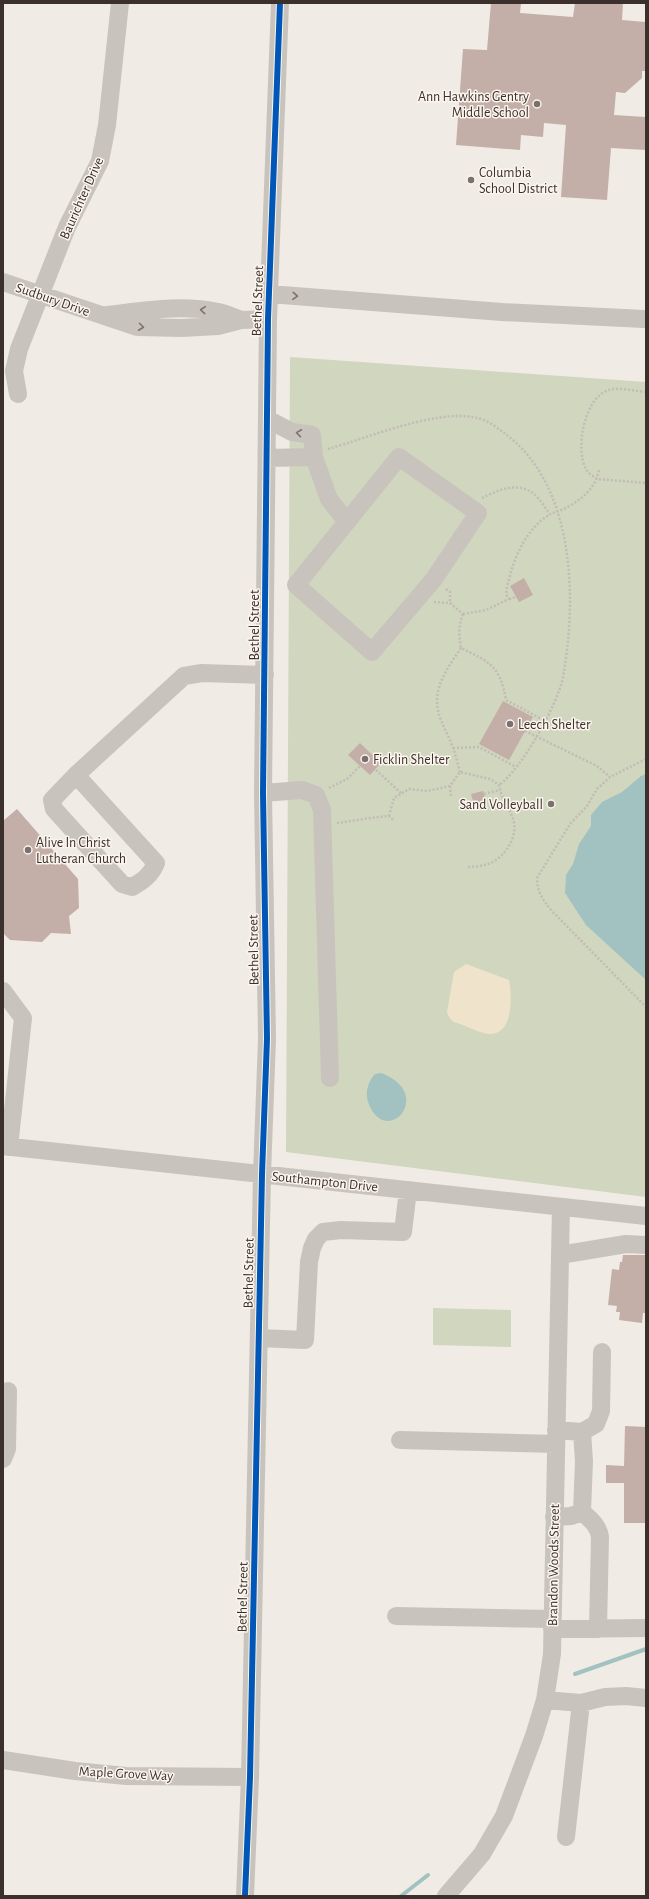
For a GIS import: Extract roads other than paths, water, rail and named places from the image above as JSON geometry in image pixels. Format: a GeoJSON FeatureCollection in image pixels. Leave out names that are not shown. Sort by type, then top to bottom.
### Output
{"type":"FeatureCollection","features":[{"type":"Feature","properties":{"kind":"street","name":"Baurichter Drive"},"geometry":{"type":"LineString","coordinates":[[18,394],[14,371],[18,349],[67,227],[100,161],[107,125],[120,3]]}},
{"type":"Feature","properties":{"kind":"street","name":"Bethel Street"},"geometry":{"type":"LineString","coordinates":[[245,1896],[250,1777],[260,1338],[262,1174],[267,1039],[263,793],[266,675],[268,319],[280,3]]}},
{"type":"Feature","properties":{"kind":"street","name":"Sudbury Drive"},"geometry":{"type":"LineString","coordinates":[[3,282],[137,327],[163,329],[218,326],[241,320],[268,319]]}},
{"type":"Feature","properties":{"kind":"street"},"geometry":{"type":"LineString","coordinates":[[269,294],[502,312],[644,319]]}},
{"type":"Feature","properties":{"kind":"street"},"geometry":{"type":"LineString","coordinates":[[267,419],[292,432],[312,435],[314,455],[329,499],[347,522]]}},
{"type":"Feature","properties":{"kind":"street"},"geometry":{"type":"LineString","coordinates":[[267,458],[314,455]]}},
{"type":"Feature","properties":{"kind":"street"},"geometry":{"type":"LineString","coordinates":[[399,457],[478,513],[434,579],[372,652],[296,585],[347,522],[399,457]]}},
{"type":"Feature","properties":{"kind":"street"},"geometry":{"type":"LineString","coordinates":[[76,775],[156,863],[153,871],[145,880],[132,887],[122,884],[54,809],[52,800],[76,775],[184,676],[202,673],[266,675]]}},
{"type":"Feature","properties":{"kind":"street"},"geometry":{"type":"LineString","coordinates":[[263,793],[302,790],[316,795],[322,810],[330,1078]]}},
{"type":"Feature","properties":{"kind":"street"},"geometry":{"type":"LineString","coordinates":[[5,998],[23,1018],[6,1146]]}},
{"type":"Feature","properties":{"kind":"street","name":"Southampton Drive"},"geometry":{"type":"LineString","coordinates":[[6,1146],[646,1216]]}},
{"type":"Feature","properties":{"kind":"street"},"geometry":{"type":"LineString","coordinates":[[260,1338],[305,1340],[309,1262],[312,1248],[316,1239],[323,1232],[340,1230],[403,1232],[408,1190]]}},
{"type":"Feature","properties":{"kind":"street","name":"Brandon Woods Street"},"geometry":{"type":"LineString","coordinates":[[446,1896],[482,1854],[504,1816],[534,1736],[545,1700],[552,1654],[561,1207]]}},
{"type":"Feature","properties":{"kind":"street"},"geometry":{"type":"LineString","coordinates":[[560,1255],[626,1244],[646,1245]]}},
{"type":"Feature","properties":{"kind":"street"},"geometry":{"type":"LineString","coordinates":[[400,1440],[556,1437],[582,1432],[596,1424],[601,1411],[602,1352]]}},
{"type":"Feature","properties":{"kind":"street"},"geometry":{"type":"LineString","coordinates":[[3,1459],[7,1449],[8,1391]]}},
{"type":"Feature","properties":{"kind":"street"},"geometry":{"type":"LineString","coordinates":[[582,1432],[584,1461],[582,1512],[594,1523],[600,1537],[598,1629]]}},
{"type":"Feature","properties":{"kind":"street"},"geometry":{"type":"LineString","coordinates":[[554,1517],[571,1516],[582,1512]]}},
{"type":"Feature","properties":{"kind":"street"},"geometry":{"type":"LineString","coordinates":[[396,1616],[552,1624],[598,1629],[646,1628]]}},
{"type":"Feature","properties":{"kind":"street"},"geometry":{"type":"LineString","coordinates":[[545,1700],[581,1703],[605,1697],[626,1696],[646,1698]]}},
{"type":"Feature","properties":{"kind":"street"},"geometry":{"type":"LineString","coordinates":[[566,1837],[581,1703]]}},
{"type":"Feature","properties":{"kind":"street","name":"Maple Grove Way"},"geometry":{"type":"LineString","coordinates":[[3,1760],[75,1771],[126,1776],[250,1777]]}},
{"type":"Feature","properties":{"kind":"water"},"geometry":{"type":"Polygon","coordinates":[[[646,774],[646,980],[586,925],[565,893],[566,875],[573,864],[579,844],[591,826],[591,815],[602,802],[622,792],[641,776],[646,774]]]}},
{"type":"Feature","properties":{"kind":"water"},"geometry":{"type":"Polygon","coordinates":[[[381,1073],[397,1082],[405,1093],[406,1104],[402,1113],[394,1119],[385,1121],[376,1115],[368,1102],[367,1095],[371,1080],[375,1074],[381,1073]]]}},
{"type":"Feature","properties":{"kind":"waterway"},"geometry":{"type":"LineString","coordinates":[[575,1674],[646,1649]]}},
{"type":"Feature","properties":{"kind":"waterway"},"geometry":{"type":"LineString","coordinates":[[401,1896],[428,1875]]}},
{"type":"Feature","properties":{"kind":"place","name":"Ann Hawkins Gentry Middle School"},"geometry":{"type":"Point","coordinates":[537,104]}},
{"type":"Feature","properties":{"kind":"place","name":"Columbia School District"},"geometry":{"type":"Point","coordinates":[471,180]}},
{"type":"Feature","properties":{"kind":"place","name":"Leech Shelter"},"geometry":{"type":"Point","coordinates":[510,724]}},
{"type":"Feature","properties":{"kind":"place","name":"Ficklin Shelter"},"geometry":{"type":"Point","coordinates":[365,759]}},
{"type":"Feature","properties":{"kind":"place","name":"Sand Volleyball"},"geometry":{"type":"Point","coordinates":[551,804]}},
{"type":"Feature","properties":{"kind":"place","name":"Alive In Christ Lutheran Church"},"geometry":{"type":"Point","coordinates":[28,850]}}]}
